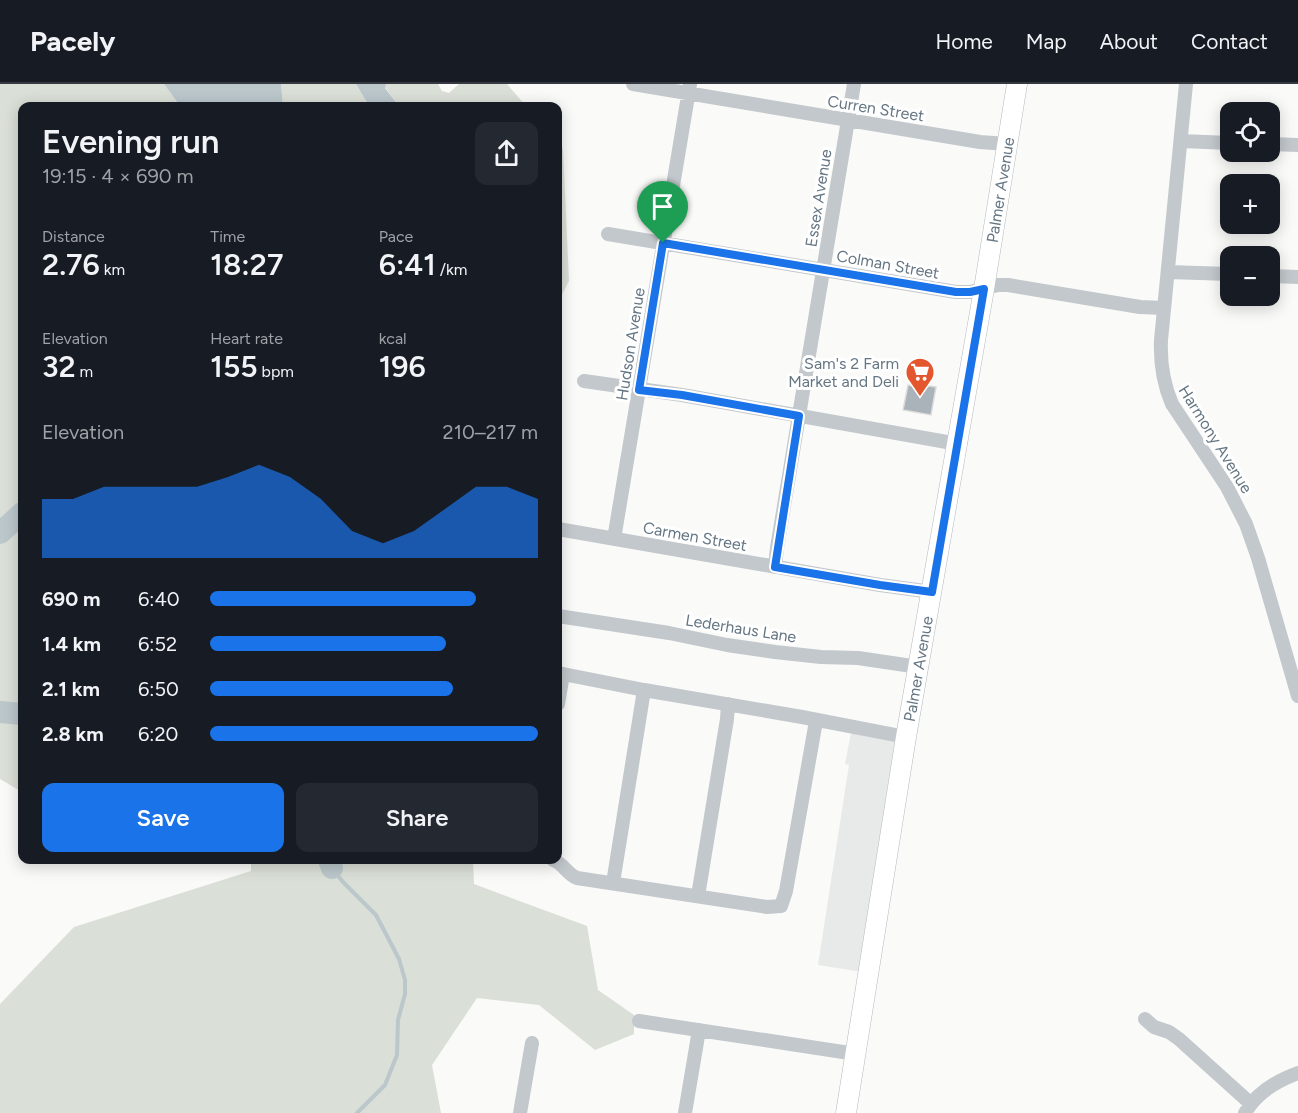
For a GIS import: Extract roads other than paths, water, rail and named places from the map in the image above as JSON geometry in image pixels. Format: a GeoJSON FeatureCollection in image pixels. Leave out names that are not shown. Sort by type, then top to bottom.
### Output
{"type":"FeatureCollection","features":[{"type":"Feature","properties":{"kind":"street","name":"Curren Street"},"geometry":{"type":"LineString","coordinates":[[633,84],[689,89],[848,121],[1007,144]]}},
{"type":"Feature","properties":{"kind":"street","name":"Essex Avenue"},"geometry":{"type":"LineString","coordinates":[[775,567],[854,84]]}},
{"type":"Feature","properties":{"kind":"street","name":"Palmer Avenue"},"geometry":{"type":"LineString","coordinates":[[846,1113],[906,737],[958,444],[1017,84]]}},
{"type":"Feature","properties":{"kind":"street","name":"Harmony Avenue"},"geometry":{"type":"LineString","coordinates":[[1186,84],[1164,308],[1160,357],[1162,374],[1166,390],[1178,415],[1227,487],[1246,524],[1298,696]]}},
{"type":"Feature","properties":{"kind":"street","name":"Hudson Avenue"},"geometry":{"type":"LineString","coordinates":[[614,539],[689,89]]}},
{"type":"Feature","properties":{"kind":"street"},"geometry":{"type":"LineString","coordinates":[[1181,141],[1220,143]]}},
{"type":"Feature","properties":{"kind":"street"},"geometry":{"type":"LineString","coordinates":[[1280,144],[1298,145]]}},
{"type":"Feature","properties":{"kind":"street","name":"Colman Street"},"geometry":{"type":"LineString","coordinates":[[609,234],[956,292],[970,292],[998,285],[1008,285],[1140,307],[1164,308]]}},
{"type":"Feature","properties":{"kind":"street"},"geometry":{"type":"LineString","coordinates":[[1168,272],[1220,274]]}},
{"type":"Feature","properties":{"kind":"street"},"geometry":{"type":"LineString","coordinates":[[1280,276],[1298,277]]}},
{"type":"Feature","properties":{"kind":"street"},"geometry":{"type":"LineString","coordinates":[[584,381],[682,395],[958,444]]}},
{"type":"Feature","properties":{"kind":"street","name":"Carmen Street"},"geometry":{"type":"LineString","coordinates":[[562,530],[932,592]]}},
{"type":"Feature","properties":{"kind":"street","name":"Lederhaus Lane"},"geometry":{"type":"LineString","coordinates":[[562,617],[775,652],[858,658],[919,667]]}},
{"type":"Feature","properties":{"kind":"street"},"geometry":{"type":"LineString","coordinates":[[562,673],[906,737]]}},
{"type":"Feature","properties":{"kind":"street"},"geometry":{"type":"LineString","coordinates":[[613,883],[644,690]]}},
{"type":"Feature","properties":{"kind":"street"},"geometry":{"type":"LineString","coordinates":[[698,896],[728,705]]}},
{"type":"Feature","properties":{"kind":"street"},"geometry":{"type":"LineString","coordinates":[[560,864],[573,876],[767,908],[781,906],[786,891],[816,721]]}},
{"type":"Feature","properties":{"kind":"street"},"geometry":{"type":"LineString","coordinates":[[1145,1019],[1154,1027],[1169,1032],[1179,1040],[1247,1108],[1270,1086],[1298,1073]]}},
{"type":"Feature","properties":{"kind":"street"},"geometry":{"type":"LineString","coordinates":[[639,1021],[856,1054]]}},
{"type":"Feature","properties":{"kind":"street"},"geometry":{"type":"LineString","coordinates":[[685,1113],[699,1030]]}},
{"type":"Feature","properties":{"kind":"street"},"geometry":{"type":"LineString","coordinates":[[520,1113],[532,1043]]}},
{"type":"Feature","properties":{"kind":"waterway"},"geometry":{"type":"LineString","coordinates":[[0,533],[18,517]]}},
{"type":"Feature","properties":{"kind":"waterway"},"geometry":{"type":"LineString","coordinates":[[0,712],[18,714]]}},
{"type":"Feature","properties":{"kind":"waterway"},"geometry":{"type":"LineString","coordinates":[[330,864],[332,868]]}},
{"type":"Feature","properties":{"kind":"waterway"},"geometry":{"type":"LineString","coordinates":[[332,868],[376,915],[399,959],[405,980],[405,994],[398,1020],[397,1055],[385,1085],[357,1113]]}},
{"type":"Feature","properties":{"kind":"place","name":"Sam's 2 Farm Market and Deli"},"geometry":{"type":"Point","coordinates":[920,398]}}]}
